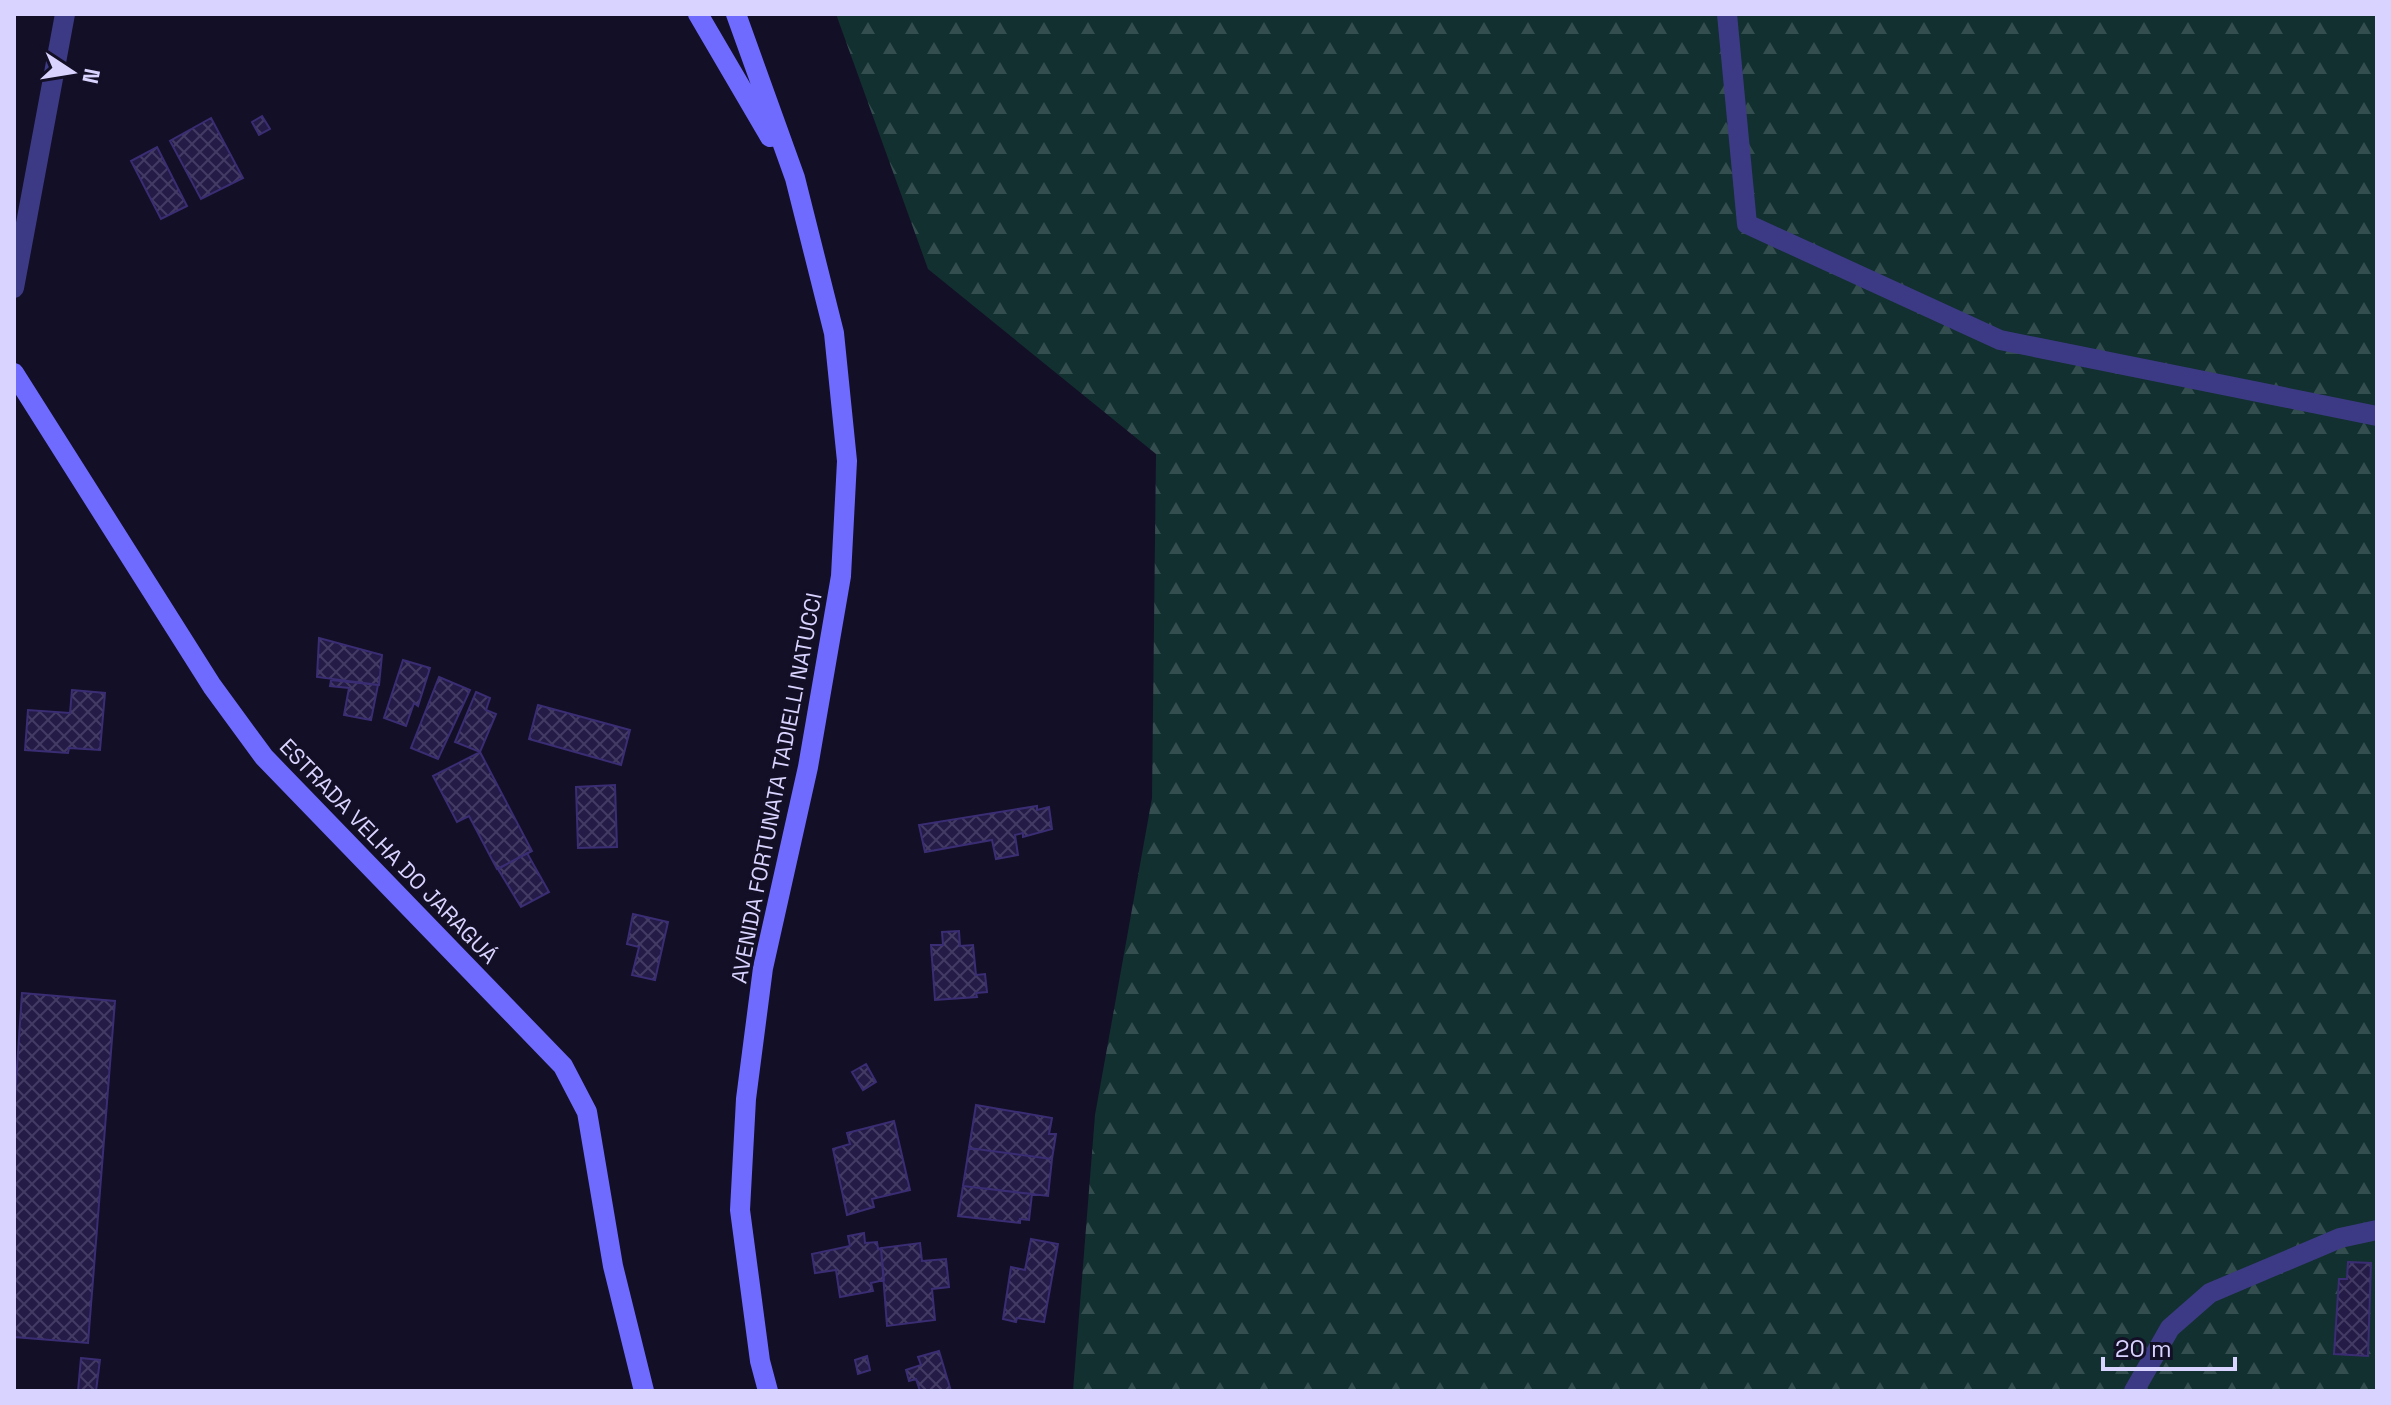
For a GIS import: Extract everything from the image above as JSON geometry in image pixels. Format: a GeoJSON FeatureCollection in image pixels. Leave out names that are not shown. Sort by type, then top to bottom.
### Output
{"type":"FeatureCollection","features":[{"type":"Feature","properties":{"kind":"main road"},"geometry":{"type":"LineString","coordinates":[[698,14],[795,178]]}},
{"type":"Feature","properties":{"kind":"main road","name":"AVENIDA FORTUNATA TADIELLI NATUCCI"},"geometry":{"type":"LineString","coordinates":[[736,14],[795,178],[834,333],[847,461],[841,576],[808,767],[763,968],[746,1099],[740,1210],[760,1361],[768,1391]]}},
{"type":"Feature","properties":{"kind":"main road","name":"ESTRADA VELHA DO JARAGUÁ"},"geometry":{"type":"LineString","coordinates":[[14,373],[212,686],[264,757],[563,1066],[587,1112],[613,1266],[644,1391]]}},
{"type":"Feature","properties":{"kind":"street"},"geometry":{"type":"LineString","coordinates":[[14,288],[65,14]]}},
{"type":"Feature","properties":{"kind":"street"},"geometry":{"type":"LineString","coordinates":[[1727,14],[1747,224],[2000,340],[2377,416]]}},
{"type":"Feature","properties":{"kind":"street"},"geometry":{"type":"LineString","coordinates":[[2134,1391],[2170,1328],[2210,1293],[2340,1238],[2377,1230]]}},
{"type":"Feature","properties":{"kind":"green space"},"geometry":{"type":"Polygon","coordinates":[[[836,14],[2377,14],[2377,1391],[1073,1391],[1095,1115],[1152,798],[1156,454],[928,269],[836,14]]]}},
{"type":"Feature","properties":{"kind":"building"},"geometry":{"type":"Polygon","coordinates":[[[262,116],[270,129],[259,135],[252,122],[262,116]]]}},
{"type":"Feature","properties":{"kind":"building"},"geometry":{"type":"Polygon","coordinates":[[[211,118],[243,178],[201,199],[170,141],[211,118]]]}},
{"type":"Feature","properties":{"kind":"building"},"geometry":{"type":"Polygon","coordinates":[[[157,147],[187,206],[161,219],[131,161],[157,147]]]}},
{"type":"Feature","properties":{"kind":"building"},"geometry":{"type":"Polygon","coordinates":[[[319,638],[382,655],[379,685],[317,677],[319,638]]]}},
{"type":"Feature","properties":{"kind":"building"},"geometry":{"type":"Polygon","coordinates":[[[403,660],[430,668],[418,706],[414,703],[406,726],[384,718],[403,660]]]}},
{"type":"Feature","properties":{"kind":"building"},"geometry":{"type":"Polygon","coordinates":[[[439,677],[470,690],[438,759],[411,748],[439,677]]]}},
{"type":"Feature","properties":{"kind":"building"},"geometry":{"type":"Polygon","coordinates":[[[331,680],[378,685],[371,720],[344,715],[349,688],[330,686],[331,680]]]}},
{"type":"Feature","properties":{"kind":"building"},"geometry":{"type":"Polygon","coordinates":[[[72,690],[105,693],[100,750],[69,748],[68,753],[25,750],[28,710],[70,713],[72,690]]]}},
{"type":"Feature","properties":{"kind":"building"},"geometry":{"type":"Polygon","coordinates":[[[476,692],[490,698],[486,710],[496,714],[480,752],[455,742],[476,692]]]}},
{"type":"Feature","properties":{"kind":"building"},"geometry":{"type":"Polygon","coordinates":[[[538,705],[630,730],[621,765],[529,739],[538,705]]]}},
{"type":"Feature","properties":{"kind":"building"},"geometry":{"type":"Polygon","coordinates":[[[480,752],[532,851],[497,869],[469,816],[457,822],[433,776],[480,752]]]}},
{"type":"Feature","properties":{"kind":"building"},"geometry":{"type":"Polygon","coordinates":[[[615,785],[617,847],[578,848],[576,787],[615,785]]]}},
{"type":"Feature","properties":{"kind":"building"},"geometry":{"type":"Polygon","coordinates":[[[1037,806],[1037,810],[1049,807],[1052,829],[1023,837],[1023,833],[1015,835],[1018,855],[996,859],[992,840],[925,852],[919,825],[1037,806]]]}},
{"type":"Feature","properties":{"kind":"building"},"geometry":{"type":"Polygon","coordinates":[[[527,853],[549,892],[521,907],[498,869],[527,853]]]}},
{"type":"Feature","properties":{"kind":"building"},"geometry":{"type":"Polygon","coordinates":[[[633,914],[668,922],[655,980],[632,975],[639,947],[627,944],[633,914]]]}},
{"type":"Feature","properties":{"kind":"building"},"geometry":{"type":"Polygon","coordinates":[[[959,931],[960,946],[973,945],[976,975],[985,974],[987,992],[976,993],[977,997],[935,1000],[931,945],[943,945],[942,932],[959,931]]]}},
{"type":"Feature","properties":{"kind":"building"},"geometry":{"type":"Polygon","coordinates":[[[22,993],[115,1001],[88,1343],[14,1337],[14,1112],[22,993]]]}},
{"type":"Feature","properties":{"kind":"building"},"geometry":{"type":"Polygon","coordinates":[[[866,1064],[876,1082],[863,1090],[852,1072],[866,1064]]]}},
{"type":"Feature","properties":{"kind":"building"},"geometry":{"type":"Polygon","coordinates":[[[976,1105],[1052,1118],[1049,1134],[1056,1134],[1052,1159],[969,1148],[976,1105]]]}},
{"type":"Feature","properties":{"kind":"building"},"geometry":{"type":"Polygon","coordinates":[[[894,1121],[910,1190],[872,1199],[874,1207],[847,1215],[833,1149],[850,1144],[847,1133],[894,1121]]]}},
{"type":"Feature","properties":{"kind":"building"},"geometry":{"type":"Polygon","coordinates":[[[969,1148],[1052,1159],[1048,1196],[963,1186],[969,1148]]]}},
{"type":"Feature","properties":{"kind":"building"},"geometry":{"type":"Polygon","coordinates":[[[963,1186],[1032,1194],[1029,1220],[1020,1219],[1020,1223],[958,1216],[963,1186]]]}},
{"type":"Feature","properties":{"kind":"building"},"geometry":{"type":"Polygon","coordinates":[[[864,1233],[865,1243],[877,1242],[878,1249],[881,1248],[884,1280],[871,1283],[873,1291],[840,1297],[836,1270],[815,1273],[812,1254],[850,1246],[848,1236],[864,1233]]]}},
{"type":"Feature","properties":{"kind":"building"},"geometry":{"type":"Polygon","coordinates":[[[1031,1239],[1058,1244],[1044,1322],[1003,1319],[1011,1267],[1025,1270],[1031,1239]]]}},
{"type":"Feature","properties":{"kind":"building"},"geometry":{"type":"Polygon","coordinates":[[[920,1243],[922,1261],[946,1259],[949,1287],[932,1289],[935,1320],[887,1326],[881,1248],[920,1243]]]}},
{"type":"Feature","properties":{"kind":"building"},"geometry":{"type":"Polygon","coordinates":[[[2348,1262],[2371,1263],[2368,1356],[2334,1354],[2339,1279],[2347,1279],[2348,1262]]]}},
{"type":"Feature","properties":{"kind":"building"},"geometry":{"type":"Polygon","coordinates":[[[939,1351],[951,1391],[920,1391],[916,1379],[909,1381],[906,1370],[921,1365],[918,1357],[939,1351]]]}},
{"type":"Feature","properties":{"kind":"building"},"geometry":{"type":"Polygon","coordinates":[[[867,1356],[870,1370],[858,1374],[855,1360],[867,1356]]]}},
{"type":"Feature","properties":{"kind":"building"},"geometry":{"type":"Polygon","coordinates":[[[81,1358],[100,1360],[96,1391],[78,1391],[81,1358]]]}}]}
